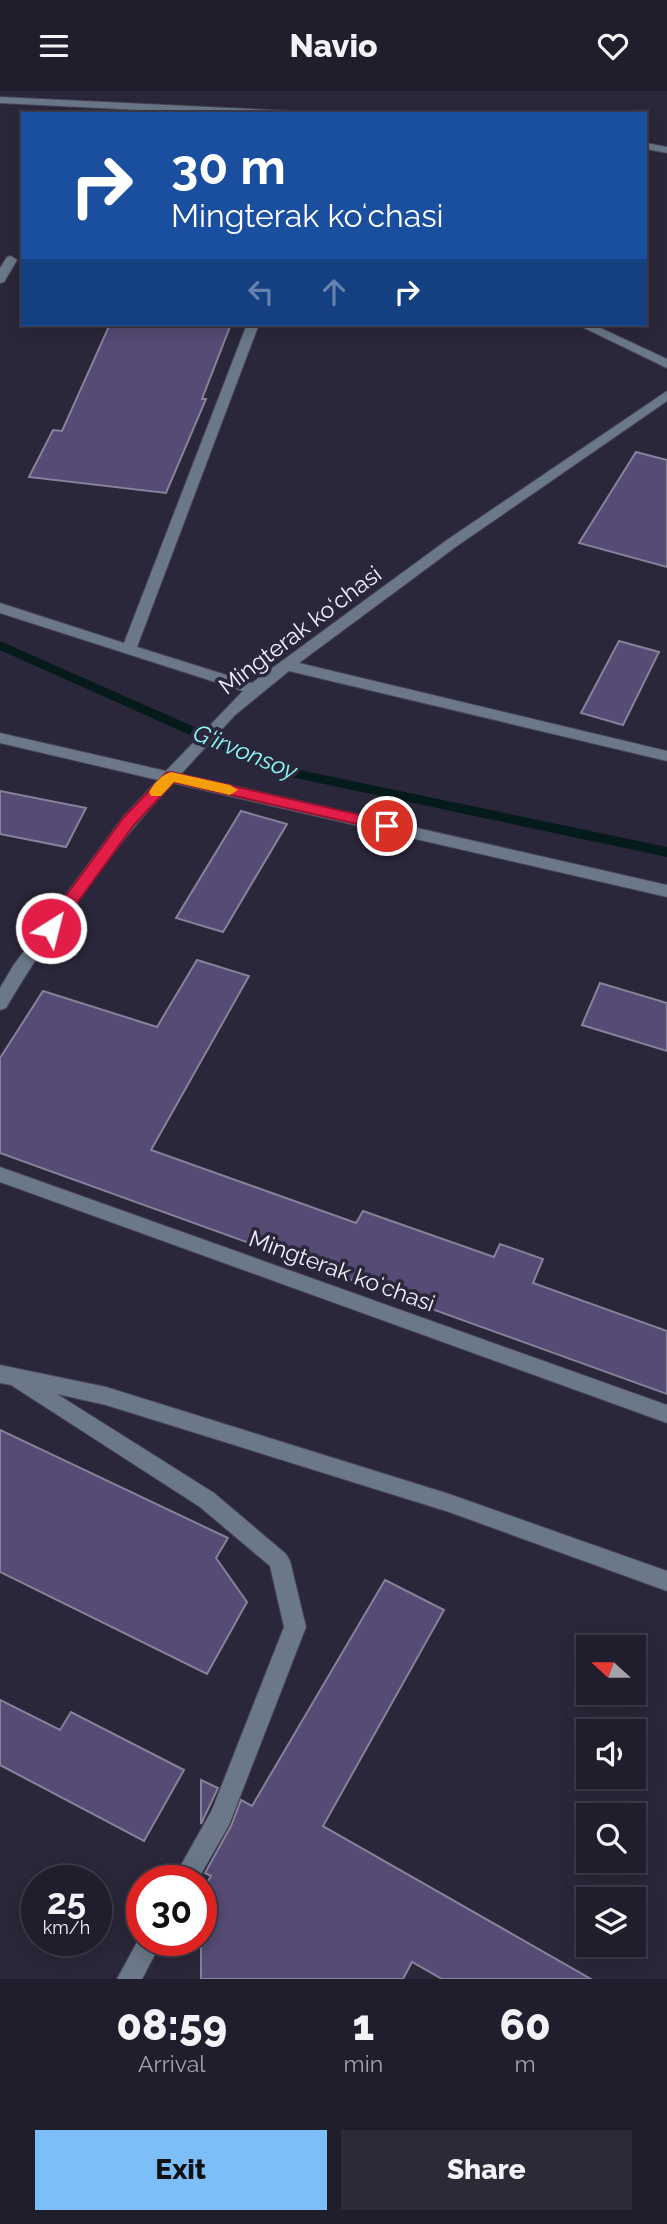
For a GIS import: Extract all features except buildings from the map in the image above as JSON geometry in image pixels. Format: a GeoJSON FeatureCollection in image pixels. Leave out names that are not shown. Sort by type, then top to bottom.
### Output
{"type":"FeatureCollection","features":[{"type":"Feature","properties":{"kind":"street"},"geometry":{"type":"LineString","coordinates":[[0,100],[249,112]]}},
{"type":"Feature","properties":{"kind":"street"},"geometry":{"type":"LineString","coordinates":[[647,146],[667,150]]}},
{"type":"Feature","properties":{"kind":"street"},"geometry":{"type":"LineString","coordinates":[[0,279],[11,260]]}},
{"type":"Feature","properties":{"kind":"street"},"geometry":{"type":"LineString","coordinates":[[129,649],[252,326]]}},
{"type":"Feature","properties":{"kind":"street"},"geometry":{"type":"LineString","coordinates":[[586,326],[667,364]]}},
{"type":"Feature","properties":{"kind":"street","name":"Mingterak ko‘chasi"},"geometry":{"type":"LineString","coordinates":[[0,1003],[19,971],[129,821],[230,711],[254,689],[289,666],[452,543],[667,395]]}},
{"type":"Feature","properties":{"kind":"street"},"geometry":{"type":"LineString","coordinates":[[0,608],[254,689]]}},
{"type":"Feature","properties":{"kind":"street"},"geometry":{"type":"LineString","coordinates":[[289,666],[667,756]]}},
{"type":"Feature","properties":{"kind":"street"},"geometry":{"type":"LineString","coordinates":[[0,738],[667,891]]}},
{"type":"Feature","properties":{"kind":"street","name":"Mingterak koʻchasi"},"geometry":{"type":"LineString","coordinates":[[0,1174],[667,1414]]}},
{"type":"Feature","properties":{"kind":"street"},"geometry":{"type":"LineString","coordinates":[[6,1375],[106,1396],[449,1503],[667,1581]]}},
{"type":"Feature","properties":{"kind":"street"},"geometry":{"type":"LineString","coordinates":[[6,1375],[207,1500],[279,1561],[295,1627],[221,1817],[193,1865]]}},
{"type":"Feature","properties":{"kind":"street"},"geometry":{"type":"LineString","coordinates":[[129,1979],[142,1956]]}},
{"type":"Feature","properties":{"kind":"waterway","name":"G‘irvonsoy"},"geometry":{"type":"LineString","coordinates":[[0,645],[282,771],[667,852]]}},
{"type":"Feature","properties":{"kind":"slow traffic"},"geometry":{"type":"LineString","coordinates":[[156,792],[171,776],[230,790]]}},
{"type":"Feature","properties":{"kind":"route"},"geometry":{"type":"LineString","coordinates":[[51,928],[129,821],[171,776],[387,826]]}}]}
